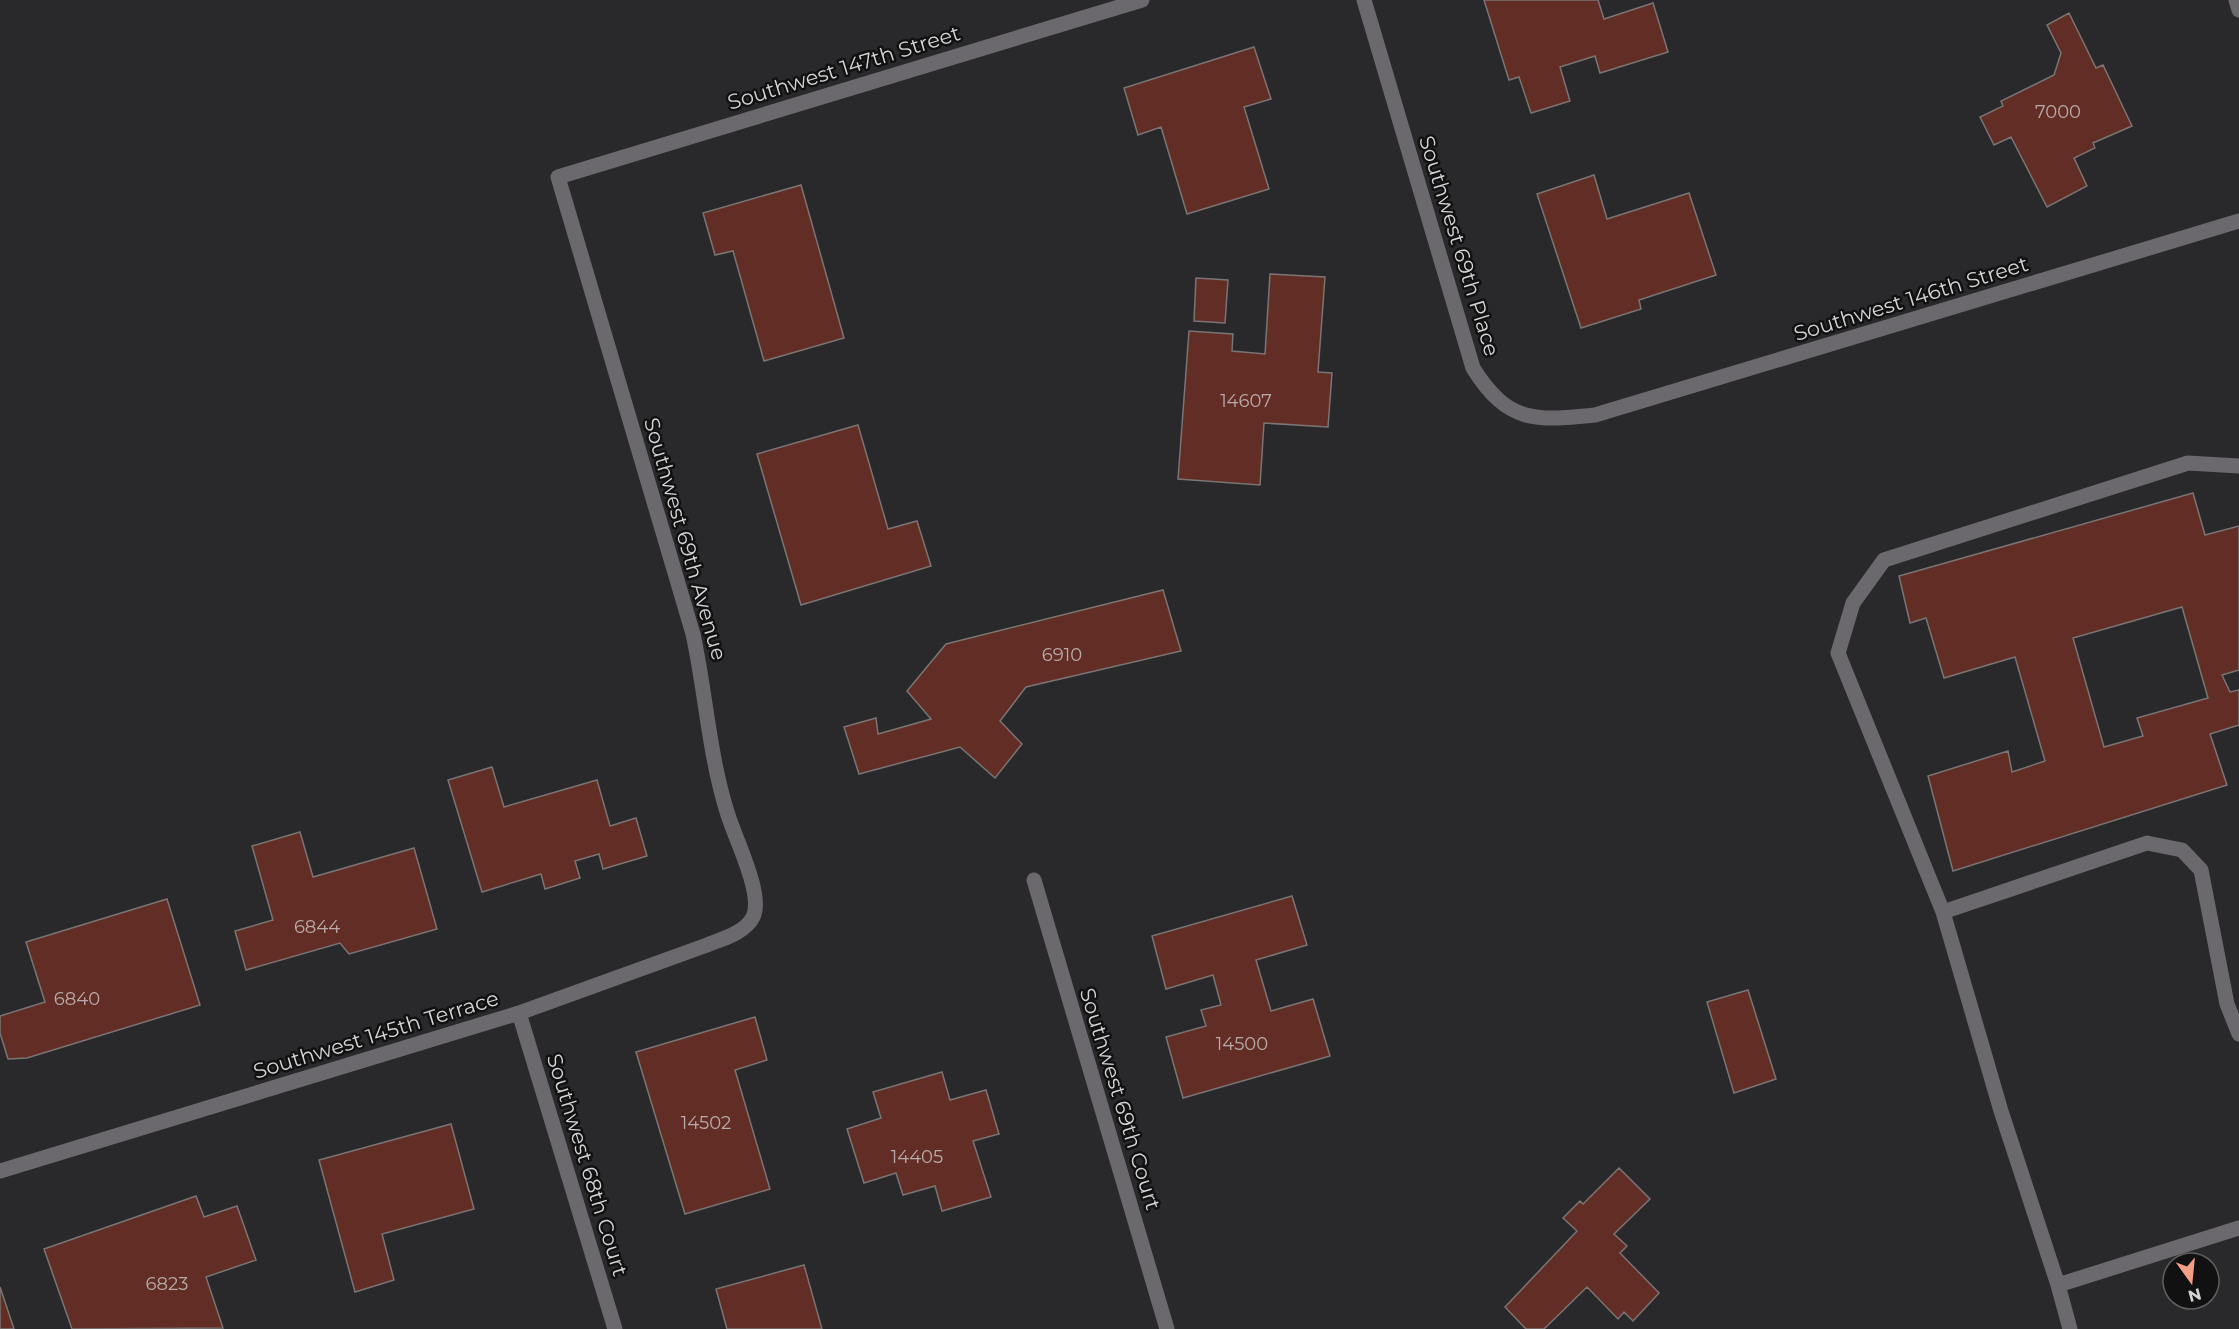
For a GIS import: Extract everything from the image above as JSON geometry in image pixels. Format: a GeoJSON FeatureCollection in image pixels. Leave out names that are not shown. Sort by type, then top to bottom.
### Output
{"type":"FeatureCollection","features":[{"type":"Feature","properties":{"kind":"street","name":"Southwest 147th Street"},"geometry":{"type":"LineString","coordinates":[[558,177],[1142,0]]}},
{"type":"Feature","properties":{"kind":"street","name":"Southwest 69th Place"},"geometry":{"type":"LineString","coordinates":[[1364,0],[1473,368],[1494,395],[1522,416],[1557,419],[1595,415]]}},
{"type":"Feature","properties":{"kind":"street"},"geometry":{"type":"LineString","coordinates":[[2236,0],[2239,10]]}},
{"type":"Feature","properties":{"kind":"street","name":"Southwest 69th Avenue"},"geometry":{"type":"LineString","coordinates":[[558,177],[693,634],[703,679],[715,767],[728,815],[753,883],[755,902],[753,916]]}},
{"type":"Feature","properties":{"kind":"street","name":"Southwest 146th Street"},"geometry":{"type":"LineString","coordinates":[[1595,415],[2239,221]]}},
{"type":"Feature","properties":{"kind":"street"},"geometry":{"type":"LineString","coordinates":[[2070,1329],[2058,1285],[2001,1111],[1943,912],[1838,653],[1852,603],[1884,560],[2188,464],[2239,465]]}},
{"type":"Feature","properties":{"kind":"street"},"geometry":{"type":"LineString","coordinates":[[1943,912],[2147,843],[2182,850],[2201,870],[2227,1004],[2239,1034]]}},
{"type":"Feature","properties":{"kind":"street","name":"Southwest 69th Court"},"geometry":{"type":"LineString","coordinates":[[1034,880],[1167,1329]]}},
{"type":"Feature","properties":{"kind":"street","name":"Southwest 145th Terrace"},"geometry":{"type":"LineString","coordinates":[[0,1171],[519,1012],[730,936],[746,926],[753,916]]}},
{"type":"Feature","properties":{"kind":"street","name":"Southwest 68th Court"},"geometry":{"type":"LineString","coordinates":[[519,1012],[615,1329]]}},
{"type":"Feature","properties":{"kind":"street"},"geometry":{"type":"LineString","coordinates":[[2058,1285],[2239,1228]]}},
{"type":"Feature","properties":{"kind":"building"},"geometry":{"type":"Polygon","coordinates":[[[1484,0],[1598,0],[1604,19],[1653,3],[1668,52],[1600,73],[1595,56],[1560,67],[1570,101],[1531,113],[1519,77],[1509,80],[1484,0]]]}},
{"type":"Feature","properties":{"kind":"building"},"geometry":{"type":"Polygon","coordinates":[[[2069,13],[2096,68],[2103,65],[2132,126],[2093,143],[2095,148],[2074,158],[2087,186],[2047,207],[2011,137],[1994,145],[1980,117],[2003,106],[2001,101],[2054,75],[2061,53],[2047,25],[2069,13]]]}},
{"type":"Feature","properties":{"kind":"building"},"geometry":{"type":"Polygon","coordinates":[[[1254,47],[1271,99],[1244,107],[1269,189],[1187,214],[1161,127],[1138,135],[1124,88],[1254,47]]]}},
{"type":"Feature","properties":{"kind":"building"},"geometry":{"type":"Polygon","coordinates":[[[1594,175],[1607,219],[1689,193],[1716,275],[1639,300],[1641,309],[1581,328],[1537,194],[1594,175]]]}},
{"type":"Feature","properties":{"kind":"building"},"geometry":{"type":"Polygon","coordinates":[[[801,185],[844,338],[764,361],[733,251],[715,255],[703,213],[801,185]]]}},
{"type":"Feature","properties":{"kind":"building"},"geometry":{"type":"Polygon","coordinates":[[[1270,274],[1325,277],[1318,372],[1332,373],[1328,427],[1264,423],[1260,485],[1178,479],[1189,331],[1233,334],[1232,351],[1265,354],[1270,274]]]}},
{"type":"Feature","properties":{"kind":"building"},"geometry":{"type":"Polygon","coordinates":[[[1196,278],[1228,280],[1225,323],[1194,321],[1196,278]]]}},
{"type":"Feature","properties":{"kind":"building"},"geometry":{"type":"Polygon","coordinates":[[[858,425],[888,529],[917,521],[931,566],[801,605],[757,454],[858,425]]]}},
{"type":"Feature","properties":{"kind":"building"},"geometry":{"type":"Polygon","coordinates":[[[2193,493],[2205,535],[2239,526],[2239,670],[2222,675],[2230,692],[2239,690],[2239,725],[2210,734],[2227,785],[1953,871],[1928,776],[2008,751],[2012,772],[2045,761],[2015,657],[1944,678],[1926,618],[1910,623],[1899,576],[2193,493]],[[2182,607],[2073,638],[2104,747],[2143,736],[2137,718],[2208,698],[2182,607]]]}},
{"type":"Feature","properties":{"kind":"building"},"geometry":{"type":"Polygon","coordinates":[[[1163,590],[1181,651],[1026,687],[1000,721],[1022,744],[995,778],[960,747],[859,774],[844,727],[876,718],[878,734],[931,719],[907,691],[946,644],[1163,590]]]}},
{"type":"Feature","properties":{"kind":"building"},"geometry":{"type":"Polygon","coordinates":[[[492,767],[504,807],[597,780],[610,826],[636,818],[647,856],[603,869],[599,854],[575,861],[580,878],[545,889],[541,874],[482,892],[448,780],[492,767]]]}},
{"type":"Feature","properties":{"kind":"building"},"geometry":{"type":"Polygon","coordinates":[[[300,832],[313,877],[414,848],[437,929],[349,954],[340,943],[246,970],[235,931],[273,920],[252,846],[300,832]]]}},
{"type":"Feature","properties":{"kind":"building"},"geometry":{"type":"Polygon","coordinates":[[[1292,896],[1307,945],[1256,960],[1271,1011],[1313,999],[1330,1056],[1183,1098],[1166,1037],[1206,1026],[1201,1010],[1221,1005],[1213,975],[1166,989],[1152,936],[1292,896]]]}},
{"type":"Feature","properties":{"kind":"building"},"geometry":{"type":"Polygon","coordinates":[[[167,899],[200,1005],[27,1058],[8,1059],[0,1033],[0,1016],[45,1002],[26,942],[167,899]]]}},
{"type":"Feature","properties":{"kind":"building"},"geometry":{"type":"Polygon","coordinates":[[[1748,990],[1776,1079],[1734,1093],[1707,1002],[1748,990]]]}},
{"type":"Feature","properties":{"kind":"building"},"geometry":{"type":"Polygon","coordinates":[[[755,1017],[767,1060],[735,1070],[770,1189],[685,1214],[636,1052],[755,1017]]]}},
{"type":"Feature","properties":{"kind":"building"},"geometry":{"type":"Polygon","coordinates":[[[942,1072],[950,1100],[986,1090],[999,1134],[973,1141],[991,1197],[942,1211],[935,1186],[903,1195],[896,1173],[864,1183],[847,1129],[881,1118],[873,1092],[942,1072]]]}},
{"type":"Feature","properties":{"kind":"building"},"geometry":{"type":"Polygon","coordinates":[[[451,1124],[474,1209],[382,1234],[394,1280],[355,1292],[319,1160],[451,1124]]]}},
{"type":"Feature","properties":{"kind":"building"},"geometry":{"type":"Polygon","coordinates":[[[1619,1168],[1650,1199],[1614,1234],[1627,1246],[1620,1253],[1659,1293],[1633,1321],[1624,1312],[1618,1319],[1587,1287],[1544,1329],[1526,1329],[1505,1307],[1577,1231],[1563,1218],[1580,1201],[1583,1204],[1619,1168]]]}},
{"type":"Feature","properties":{"kind":"building"},"geometry":{"type":"Polygon","coordinates":[[[196,1196],[204,1217],[237,1206],[256,1260],[206,1277],[223,1328],[72,1329],[44,1249],[196,1196]]]}},
{"type":"Feature","properties":{"kind":"building"},"geometry":{"type":"Polygon","coordinates":[[[804,1265],[822,1329],[727,1329],[716,1289],[804,1265]]]}},
{"type":"Feature","properties":{"kind":"building"},"geometry":{"type":"Polygon","coordinates":[[[0,1287],[14,1329],[0,1329],[0,1287]]]}}]}
